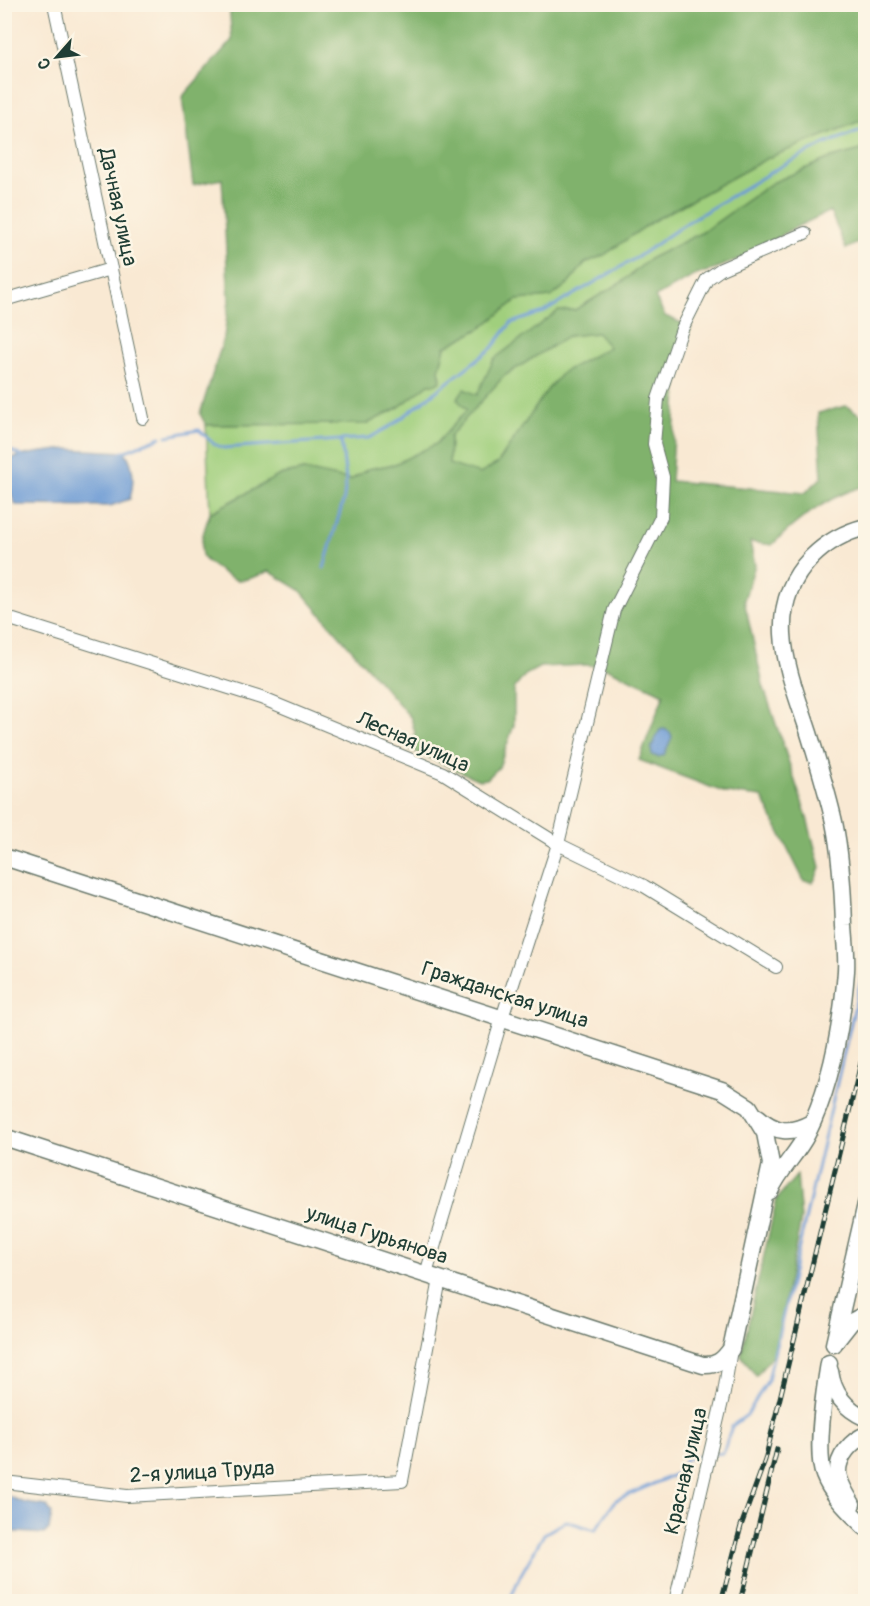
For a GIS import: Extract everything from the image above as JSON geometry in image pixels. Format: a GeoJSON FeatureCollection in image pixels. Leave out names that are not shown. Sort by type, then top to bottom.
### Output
{"type":"FeatureCollection","features":[{"type":"Feature","properties":{"kind":"street","name":"Дачная улица"},"geometry":{"type":"LineString","coordinates":[[54,4],[143,418]]}},
{"type":"Feature","properties":{"kind":"street"},"geometry":{"type":"LineString","coordinates":[[433,1277],[502,1018],[558,844],[614,610],[661,517],[663,477],[654,444],[658,399],[682,329],[706,279],[721,269],[805,233]]}},
{"type":"Feature","properties":{"kind":"street"},"geometry":{"type":"LineString","coordinates":[[4,300],[111,269]]}},
{"type":"Feature","properties":{"kind":"street"},"geometry":{"type":"LineString","coordinates":[[762,1208],[771,1186],[803,1140],[824,1092],[839,1028],[846,969],[840,862],[834,821],[788,669],[783,620],[789,595],[800,572],[808,562],[817,552],[838,538],[866,527]]}},
{"type":"Feature","properties":{"kind":"street","name":"Лесная улица"},"geometry":{"type":"LineString","coordinates":[[4,617],[271,702],[443,773],[558,844],[644,886],[776,967]]}},
{"type":"Feature","properties":{"kind":"street","name":"Гражданская улица"},"geometry":{"type":"LineString","coordinates":[[4,857],[722,1090],[749,1107],[765,1133],[771,1164],[731,1349]]}},
{"type":"Feature","properties":{"kind":"street"},"geometry":{"type":"LineString","coordinates":[[751,1111],[767,1126],[775,1129],[794,1130],[811,1123]]}},
{"type":"Feature","properties":{"kind":"street","name":"улица Гурьянова"},"geometry":{"type":"LineString","coordinates":[[4,1137],[703,1365],[717,1363],[724,1359],[731,1349]]}},
{"type":"Feature","properties":{"kind":"street"},"geometry":{"type":"LineString","coordinates":[[864,1212],[866,1246]]}},
{"type":"Feature","properties":{"kind":"street"},"geometry":{"type":"LineString","coordinates":[[864,1212],[829,1363],[822,1413],[821,1462],[823,1474],[840,1501],[865,1528]]}},
{"type":"Feature","properties":{"kind":"street","name":"2-я улица Труда"},"geometry":{"type":"LineString","coordinates":[[4,1482],[127,1496],[402,1481],[433,1277]]}},
{"type":"Feature","properties":{"kind":"street"},"geometry":{"type":"LineString","coordinates":[[834,1344],[844,1328],[866,1314]]}},
{"type":"Feature","properties":{"kind":"street","name":"Красная улица"},"geometry":{"type":"LineString","coordinates":[[675,1602],[724,1394],[731,1349]]}},
{"type":"Feature","properties":{"kind":"street"},"geometry":{"type":"LineString","coordinates":[[829,1363],[832,1382],[840,1399],[866,1418]]}},
{"type":"Feature","properties":{"kind":"street"},"geometry":{"type":"LineString","coordinates":[[865,1528],[848,1498],[838,1473],[839,1464],[847,1449],[853,1442],[866,1435]]}},
{"type":"Feature","properties":{"kind":"green space"},"geometry":{"type":"Polygon","coordinates":[[[229,5],[865,5],[865,119],[768,158],[653,221],[604,255],[585,263],[569,283],[551,297],[517,300],[481,328],[445,347],[439,370],[441,381],[429,384],[399,407],[367,424],[206,425],[200,414],[224,337],[229,301],[222,179],[193,185],[182,97],[232,40],[229,5]]]}},
{"type":"Feature","properties":{"kind":"green space"},"geometry":{"type":"Polygon","coordinates":[[[865,119],[865,149],[828,159],[772,183],[703,232],[651,258],[622,282],[575,310],[558,311],[480,390],[467,410],[437,444],[395,464],[368,469],[351,480],[304,470],[280,475],[210,513],[206,425],[367,424],[399,407],[429,384],[436,384],[441,378],[439,370],[445,347],[481,328],[517,300],[551,297],[569,283],[585,263],[604,255],[653,221],[768,158],[865,119]]]}},
{"type":"Feature","properties":{"kind":"green space"},"geometry":{"type":"Polygon","coordinates":[[[865,149],[865,239],[846,249],[830,211],[788,231],[764,248],[694,276],[655,297],[665,316],[691,327],[679,361],[671,481],[805,493],[822,477],[818,413],[846,406],[865,417],[865,486],[827,502],[792,526],[772,545],[750,542],[755,565],[744,600],[763,685],[806,814],[820,867],[813,882],[804,881],[762,797],[726,793],[639,760],[664,694],[604,667],[587,665],[540,667],[525,675],[514,689],[514,725],[499,767],[487,779],[479,780],[409,749],[415,733],[411,718],[300,590],[269,571],[249,579],[237,580],[207,562],[202,555],[202,539],[210,513],[280,475],[304,470],[351,480],[368,469],[395,464],[436,444],[467,410],[457,399],[464,389],[477,395],[494,359],[558,311],[575,310],[622,282],[651,258],[703,232],[772,183],[828,159],[865,149]],[[597,333],[568,336],[504,376],[450,436],[449,464],[480,474],[498,463],[548,389],[563,372],[609,347],[597,333]]]}},
{"type":"Feature","properties":{"kind":"green space"},"geometry":{"type":"Polygon","coordinates":[[[597,333],[610,347],[563,372],[548,389],[498,463],[480,474],[449,465],[450,436],[504,376],[568,336],[597,333]]]}},
{"type":"Feature","properties":{"kind":"green space"},"geometry":{"type":"Polygon","coordinates":[[[797,1175],[801,1219],[775,1352],[756,1376],[741,1355],[777,1198],[797,1175]]]}},
{"type":"Feature","properties":{"kind":"water"},"geometry":{"type":"Polygon","coordinates":[[[67,449],[125,452],[131,463],[133,474],[130,499],[110,506],[16,505],[9,482],[11,458],[67,449]]]}},
{"type":"Feature","properties":{"kind":"water"},"geometry":{"type":"Polygon","coordinates":[[[660,730],[670,732],[672,737],[664,755],[658,757],[652,755],[651,748],[660,730]]]}},
{"type":"Feature","properties":{"kind":"water"},"geometry":{"type":"Polygon","coordinates":[[[5,1495],[25,1503],[47,1506],[52,1513],[49,1529],[44,1534],[5,1531],[5,1495]]]}},
{"type":"Feature","properties":{"kind":"waterway"},"geometry":{"type":"LineString","coordinates":[[167,436],[199,430],[214,444],[223,448],[369,438],[394,424],[492,348],[511,323],[544,312],[636,258],[688,222],[778,168],[823,145],[866,128]]}},
{"type":"Feature","properties":{"kind":"waterway"},"geometry":{"type":"LineString","coordinates":[[118,454],[161,437]]}},
{"type":"Feature","properties":{"kind":"waterway"},"geometry":{"type":"LineString","coordinates":[[324,568],[344,498],[346,479],[341,440]]}},
{"type":"Feature","properties":{"kind":"waterway"},"geometry":{"type":"LineString","coordinates":[[4,450],[10,450],[22,456]]}},
{"type":"Feature","properties":{"kind":"waterway"},"geometry":{"type":"LineString","coordinates":[[714,1454],[723,1453],[732,1426],[747,1415],[768,1380],[866,958]]}},
{"type":"Feature","properties":{"kind":"waterway"},"geometry":{"type":"LineString","coordinates":[[511,1597],[544,1534],[566,1521],[595,1530],[616,1500],[683,1471],[685,1459],[704,1456]]}},
{"type":"Feature","properties":{"kind":"railway"},"geometry":{"type":"LineString","coordinates":[[721,1602],[741,1526],[765,1460],[866,1042]]}},
{"type":"Feature","properties":{"kind":"railway"},"geometry":{"type":"LineString","coordinates":[[740,1602],[777,1449]]}}]}
